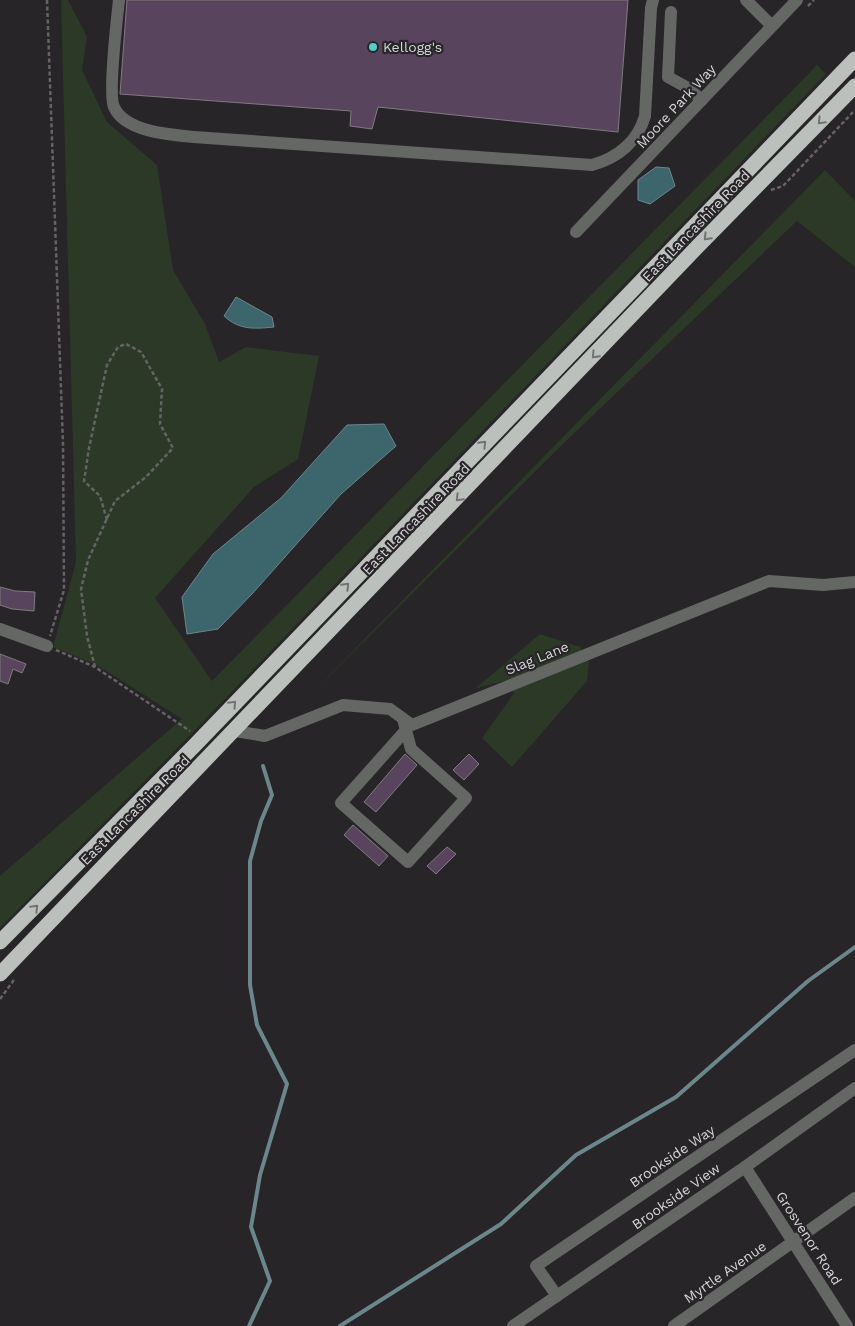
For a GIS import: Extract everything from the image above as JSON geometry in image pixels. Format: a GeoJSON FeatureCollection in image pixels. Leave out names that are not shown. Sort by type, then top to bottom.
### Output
{"type":"FeatureCollection","features":[{"type":"Feature","properties":{"kind":"highway","name":"East Lancashire Road"},"geometry":{"type":"LineString","coordinates":[[0,942],[205,733],[855,59]]}},
{"type":"Feature","properties":{"kind":"highway","name":"East Lancashire Road"},"geometry":{"type":"LineString","coordinates":[[0,974],[82,887],[230,737],[699,245],[855,86]]}},
{"type":"Feature","properties":{"kind":"highway"},"geometry":{"type":"LineString","coordinates":[[205,733],[230,737]]}},
{"type":"Feature","properties":{"kind":"street"},"geometry":{"type":"LineString","coordinates":[[118,0],[112,100],[120,116],[127,121],[152,131],[194,137],[592,164],[614,157],[626,147],[642,126],[645,116],[651,8],[654,0]]}},
{"type":"Feature","properties":{"kind":"street"},"geometry":{"type":"LineString","coordinates":[[746,0],[772,26]]}},
{"type":"Feature","properties":{"kind":"street","name":"Moore Park Way"},"geometry":{"type":"LineString","coordinates":[[576,232],[797,0]]}},
{"type":"Feature","properties":{"kind":"street"},"geometry":{"type":"LineString","coordinates":[[671,12],[668,78],[688,88],[702,100]]}},
{"type":"Feature","properties":{"kind":"street","name":"Slag Lane"},"geometry":{"type":"LineString","coordinates":[[230,737],[264,736],[343,705],[390,709],[404,724],[412,726],[769,581],[823,585],[855,582]]}},
{"type":"Feature","properties":{"kind":"street"},"geometry":{"type":"LineString","coordinates":[[0,630],[47,646]]}},
{"type":"Feature","properties":{"kind":"street"},"geometry":{"type":"LineString","coordinates":[[404,724],[411,749],[466,798],[408,862],[341,803],[404,724]]}},
{"type":"Feature","properties":{"kind":"street","name":"Brookside Way"},"geometry":{"type":"LineString","coordinates":[[558,1296],[536,1266],[855,1050]]}},
{"type":"Feature","properties":{"kind":"street","name":"Brookside View"},"geometry":{"type":"LineString","coordinates":[[513,1326],[745,1167],[855,1088]]}},
{"type":"Feature","properties":{"kind":"street","name":"Grosvenor Road"},"geometry":{"type":"LineString","coordinates":[[745,1167],[847,1326]]}},
{"type":"Feature","properties":{"kind":"street","name":"Myrtle Avenue"},"geometry":{"type":"LineString","coordinates":[[674,1326],[855,1198]]}},
{"type":"Feature","properties":{"kind":"path"},"geometry":{"type":"LineString","coordinates":[[47,0],[63,444],[64,580],[64,590],[47,646],[95,667],[205,733]]}},
{"type":"Feature","properties":{"kind":"path"},"geometry":{"type":"LineString","coordinates":[[95,667],[87,636],[80,588],[88,560],[107,520],[115,501],[146,478],[173,448],[160,424],[162,389],[141,352],[126,344],[118,347],[108,364],[89,448],[84,481],[100,496],[107,520]]}},
{"type":"Feature","properties":{"kind":"green space"},"geometry":{"type":"Polygon","coordinates":[[[61,0],[68,0],[87,37],[82,70],[107,122],[157,165],[173,270],[205,324],[219,362],[246,347],[319,356],[298,459],[254,487],[155,598],[212,681],[817,65],[826,74],[197,728],[0,928],[0,876],[182,719],[97,665],[53,647],[76,562],[61,0]]]}},
{"type":"Feature","properties":{"kind":"green space"},"geometry":{"type":"Polygon","coordinates":[[[825,170],[855,201],[855,267],[797,221],[567,440],[303,702],[825,170]]]}},
{"type":"Feature","properties":{"kind":"green space"},"geometry":{"type":"Polygon","coordinates":[[[540,634],[580,647],[589,662],[587,681],[512,767],[482,738],[514,693],[508,680],[476,688],[540,634]]]}},
{"type":"Feature","properties":{"kind":"water"},"geometry":{"type":"Polygon","coordinates":[[[656,167],[669,168],[675,186],[650,204],[638,200],[638,180],[656,167]]]}},
{"type":"Feature","properties":{"kind":"water"},"geometry":{"type":"Polygon","coordinates":[[[236,297],[272,317],[274,327],[247,328],[230,321],[224,316],[236,297]]]}},
{"type":"Feature","properties":{"kind":"water"},"geometry":{"type":"Polygon","coordinates":[[[384,424],[396,446],[341,494],[252,594],[218,629],[187,634],[182,597],[213,554],[281,498],[347,425],[384,424]]]}},
{"type":"Feature","properties":{"kind":"building","name":"Kellogg's"},"geometry":{"type":"Polygon","coordinates":[[[127,0],[628,0],[618,132],[378,107],[372,129],[350,126],[351,111],[120,94],[127,0]]]}},
{"type":"Feature","properties":{"kind":"building"},"geometry":{"type":"Polygon","coordinates":[[[0,587],[15,591],[35,592],[34,611],[12,609],[0,605],[0,587]]]}},
{"type":"Feature","properties":{"kind":"building"},"geometry":{"type":"Polygon","coordinates":[[[0,654],[26,664],[22,673],[13,669],[8,684],[0,681],[0,654]]]}},
{"type":"Feature","properties":{"kind":"building"},"geometry":{"type":"Polygon","coordinates":[[[405,754],[417,765],[376,812],[364,802],[405,754]]]}},
{"type":"Feature","properties":{"kind":"building"},"geometry":{"type":"Polygon","coordinates":[[[469,754],[479,764],[464,780],[453,770],[469,754]]]}},
{"type":"Feature","properties":{"kind":"building"},"geometry":{"type":"Polygon","coordinates":[[[353,825],[388,856],[379,866],[344,835],[353,825]]]}},
{"type":"Feature","properties":{"kind":"building"},"geometry":{"type":"Polygon","coordinates":[[[447,847],[456,854],[436,874],[427,866],[447,847]]]}},
{"type":"Feature","properties":{"kind":"waterway"},"geometry":{"type":"LineString","coordinates":[[249,1326],[270,1281],[251,1227],[260,1175],[287,1084],[257,1025],[250,985],[250,861],[261,821],[272,795],[263,766]]}},
{"type":"Feature","properties":{"kind":"waterway"},"geometry":{"type":"LineString","coordinates":[[340,1326],[501,1224],[576,1155],[676,1097],[808,981],[855,947]]}},
{"type":"Feature","properties":{"kind":"place","name":"Kellogg's"},"geometry":{"type":"Point","coordinates":[373,47]}}]}
